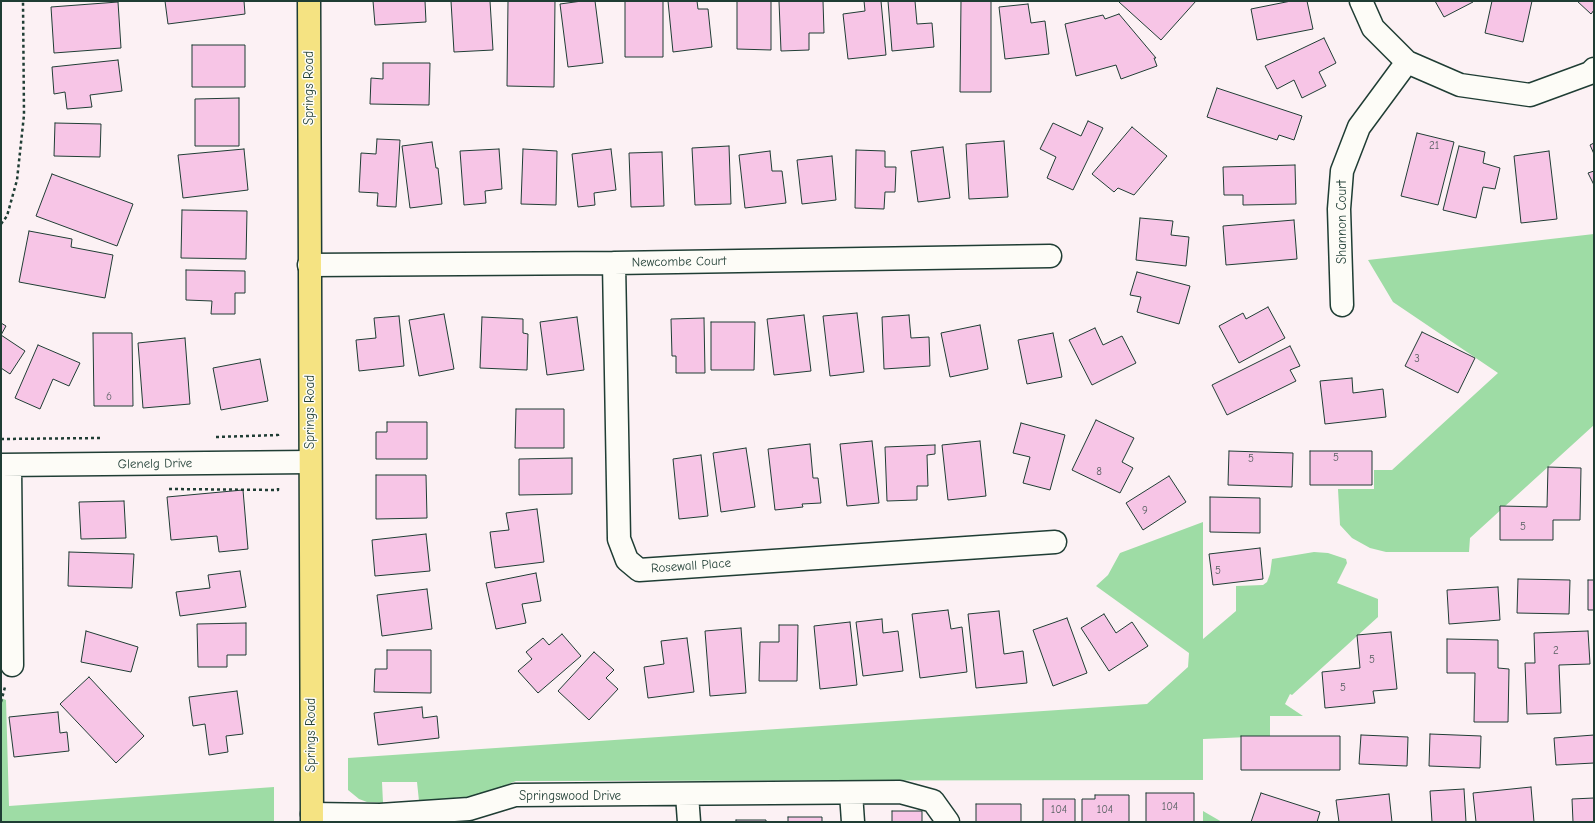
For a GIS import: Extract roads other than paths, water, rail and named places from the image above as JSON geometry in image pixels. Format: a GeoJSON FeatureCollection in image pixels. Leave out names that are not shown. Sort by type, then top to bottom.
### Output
{"type":"FeatureCollection","features":[{"type":"Feature","properties":{"kind":"main road","name":"Springs Road"},"geometry":{"type":"LineString","coordinates":[[309,1],[312,818]]}},
{"type":"Feature","properties":{"kind":"street"},"geometry":{"type":"LineString","coordinates":[[1362,1],[1372,28],[1407,62],[1460,84],[1530,95],[1590,73],[1594,69]]}},
{"type":"Feature","properties":{"kind":"street","name":"Shannon Court"},"geometry":{"type":"LineString","coordinates":[[1342,305],[1340,209],[1342,171],[1359,127],[1407,62]]}},
{"type":"Feature","properties":{"kind":"street","name":"Newcombe Court"},"geometry":{"type":"LineString","coordinates":[[309,265],[614,264],[1050,256]]}},
{"type":"Feature","properties":{"kind":"street","name":"Rosewall Place"},"geometry":{"type":"LineString","coordinates":[[614,264],[619,539],[627,560],[639,570],[1055,542]]}},
{"type":"Feature","properties":{"kind":"street","name":"Glenelg Drive"},"geometry":{"type":"LineString","coordinates":[[5,465],[310,462]]}},
{"type":"Feature","properties":{"kind":"street"},"geometry":{"type":"LineString","coordinates":[[5,465],[12,665]]}},
{"type":"Feature","properties":{"kind":"street","name":"Springswood Drive"},"geometry":{"type":"LineString","coordinates":[[312,818],[469,809],[515,795],[687,795],[900,792],[933,801],[948,822]]}},
{"type":"Feature","properties":{"kind":"street"},"geometry":{"type":"LineString","coordinates":[[851,793],[853,822]]}},
{"type":"Feature","properties":{"kind":"street"},"geometry":{"type":"LineString","coordinates":[[687,795],[689,822]]}}]}
